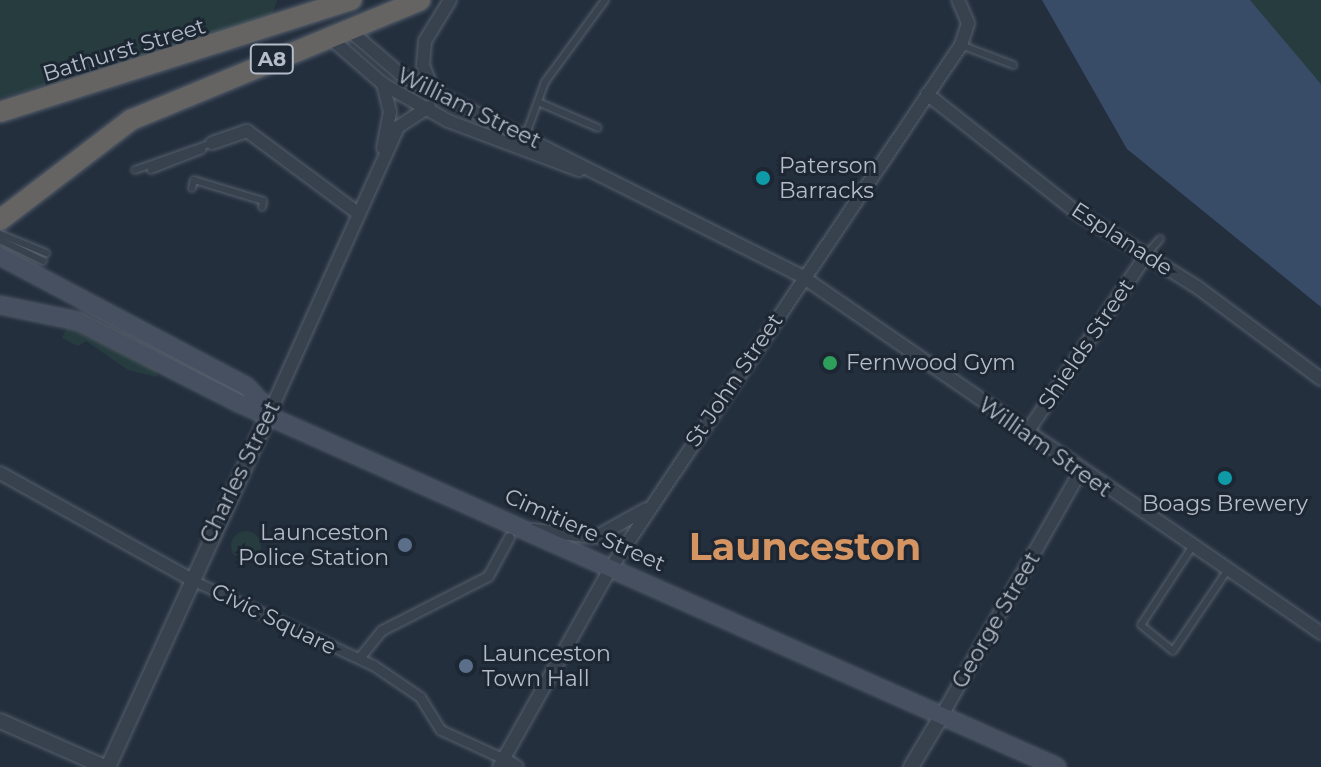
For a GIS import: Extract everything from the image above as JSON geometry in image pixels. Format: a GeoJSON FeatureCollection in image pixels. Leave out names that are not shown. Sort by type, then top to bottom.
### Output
{"type":"FeatureCollection","features":[{"type":"Feature","properties":{"kind":"highway","name":"Bathurst Street"},"geometry":{"type":"LineString","coordinates":[[0,112],[317,6],[352,0]]}},
{"type":"Feature","properties":{"kind":"highway","name":"A8"},"geometry":{"type":"LineString","coordinates":[[0,220],[79,153],[172,99],[420,0]]}},
{"type":"Feature","properties":{"kind":"highway"},"geometry":{"type":"LineString","coordinates":[[317,6],[349,30]]}},
{"type":"Feature","properties":{"kind":"highway"},"geometry":{"type":"LineString","coordinates":[[317,6],[329,37]]}},
{"type":"Feature","properties":{"kind":"main road","name":"Cimitiere Street"},"geometry":{"type":"LineString","coordinates":[[1,250],[246,386],[270,412]]}},
{"type":"Feature","properties":{"kind":"main road","name":"Cimitiere Street"},"geometry":{"type":"LineString","coordinates":[[0,305],[36,307],[78,321],[525,529],[1057,767]]}},
{"type":"Feature","properties":{"kind":"street"},"geometry":{"type":"LineString","coordinates":[[434,91],[424,74],[425,41],[450,0]]}},
{"type":"Feature","properties":{"kind":"street"},"geometry":{"type":"LineString","coordinates":[[958,0],[968,23],[961,45]]}},
{"type":"Feature","properties":{"kind":"street","name":"William Street"},"geometry":{"type":"LineString","coordinates":[[349,30],[379,61],[434,91],[526,135],[597,176],[803,277],[1080,472],[1321,633]]}},
{"type":"Feature","properties":{"kind":"street","name":"William Street"},"geometry":{"type":"LineString","coordinates":[[329,37],[383,84],[520,152],[597,176]]}},
{"type":"Feature","properties":{"kind":"street","name":"St John Street"},"geometry":{"type":"LineString","coordinates":[[501,763],[612,566],[961,45]]}},
{"type":"Feature","properties":{"kind":"street","name":"Charles Street"},"geometry":{"type":"LineString","coordinates":[[375,179],[389,123],[383,84]]}},
{"type":"Feature","properties":{"kind":"street","name":"Esplanade"},"geometry":{"type":"LineString","coordinates":[[927,94],[1075,211],[1147,254],[1321,379]]}},
{"type":"Feature","properties":{"kind":"street","name":"Charles Street"},"geometry":{"type":"LineString","coordinates":[[106,767],[189,578],[270,412],[402,120],[429,107]]}},
{"type":"Feature","properties":{"kind":"street"},"geometry":{"type":"LineString","coordinates":[[212,143],[247,131],[358,213]]}},
{"type":"Feature","properties":{"kind":"street","name":"Shields Street"},"geometry":{"type":"LineString","coordinates":[[1026,434],[1147,254]]}},
{"type":"Feature","properties":{"kind":"street","name":"George Street"},"geometry":{"type":"LineString","coordinates":[[911,767],[1080,472]]}},
{"type":"Feature","properties":{"kind":"street"},"geometry":{"type":"LineString","coordinates":[[0,473],[189,578]]}},
{"type":"Feature","properties":{"kind":"street"},"geometry":{"type":"LineString","coordinates":[[525,529],[596,537],[652,505]]}},
{"type":"Feature","properties":{"kind":"street","name":"Civic Square"},"geometry":{"type":"LineString","coordinates":[[359,658],[382,630],[488,576],[509,537]]}},
{"type":"Feature","properties":{"kind":"street","name":"Civic Square"},"geometry":{"type":"LineString","coordinates":[[189,578],[359,658],[420,697],[441,730],[501,763]]}},
{"type":"Feature","properties":{"kind":"street"},"geometry":{"type":"LineString","coordinates":[[0,721],[106,767]]}},
{"type":"Feature","properties":{"kind":"street"},"geometry":{"type":"LineString","coordinates":[[501,763],[517,767]]}},
{"type":"Feature","properties":{"kind":"lane"},"geometry":{"type":"LineString","coordinates":[[520,152],[538,102],[605,0]]}},
{"type":"Feature","properties":{"kind":"lane"},"geometry":{"type":"LineString","coordinates":[[961,45],[1013,65]]}},
{"type":"Feature","properties":{"kind":"lane"},"geometry":{"type":"LineString","coordinates":[[538,102],[598,128]]}},
{"type":"Feature","properties":{"kind":"lane"},"geometry":{"type":"LineString","coordinates":[[212,143],[151,170],[137,167],[212,143]]}},
{"type":"Feature","properties":{"kind":"lane"},"geometry":{"type":"LineString","coordinates":[[192,188],[194,180],[263,201],[262,207]]}},
{"type":"Feature","properties":{"kind":"lane"},"geometry":{"type":"LineString","coordinates":[[0,234],[44,257],[1,250]]}},
{"type":"Feature","properties":{"kind":"lane"},"geometry":{"type":"LineString","coordinates":[[1147,254],[1160,239]]}},
{"type":"Feature","properties":{"kind":"lane"},"geometry":{"type":"LineString","coordinates":[[1192,547],[1141,625],[1173,651],[1227,571]]}},
{"type":"Feature","properties":{"kind":"green space"},"geometry":{"type":"Polygon","coordinates":[[[0,0],[277,0],[270,21],[0,98],[0,0]]]}},
{"type":"Feature","properties":{"kind":"green space"},"geometry":{"type":"Polygon","coordinates":[[[1250,0],[1321,0],[1321,84],[1256,13],[1250,0]]]}},
{"type":"Feature","properties":{"kind":"green space"},"geometry":{"type":"Polygon","coordinates":[[[67,327],[157,371],[157,377],[128,370],[86,341],[78,346],[62,338],[67,327]]]}},
{"type":"Feature","properties":{"kind":"green space"},"geometry":{"type":"Polygon","coordinates":[[[246,531],[257,535],[261,546],[257,557],[246,561],[235,557],[231,546],[235,535],[246,531]]]}},
{"type":"Feature","properties":{"kind":"water"},"geometry":{"type":"Polygon","coordinates":[[[1042,0],[1250,0],[1321,84],[1321,307],[1127,149],[1042,0]]]}},
{"type":"Feature","properties":{"kind":"place","name":"Paterson Barracks"},"geometry":{"type":"Point","coordinates":[763,178]}},
{"type":"Feature","properties":{"kind":"place","name":"Fernwood Gym"},"geometry":{"type":"Point","coordinates":[830,363]}},
{"type":"Feature","properties":{"kind":"place","name":"Boags Brewery"},"geometry":{"type":"Point","coordinates":[1225,478]}},
{"type":"Feature","properties":{"kind":"place","name":"Launceston Police Station"},"geometry":{"type":"Point","coordinates":[405,545]}},
{"type":"Feature","properties":{"kind":"place","name":"Launceston Town Hall"},"geometry":{"type":"Point","coordinates":[466,666]}},
{"type":"Feature","properties":{"kind":"district","name":"Launceston"},"geometry":{"type":"Point","coordinates":[805,547]}}]}
